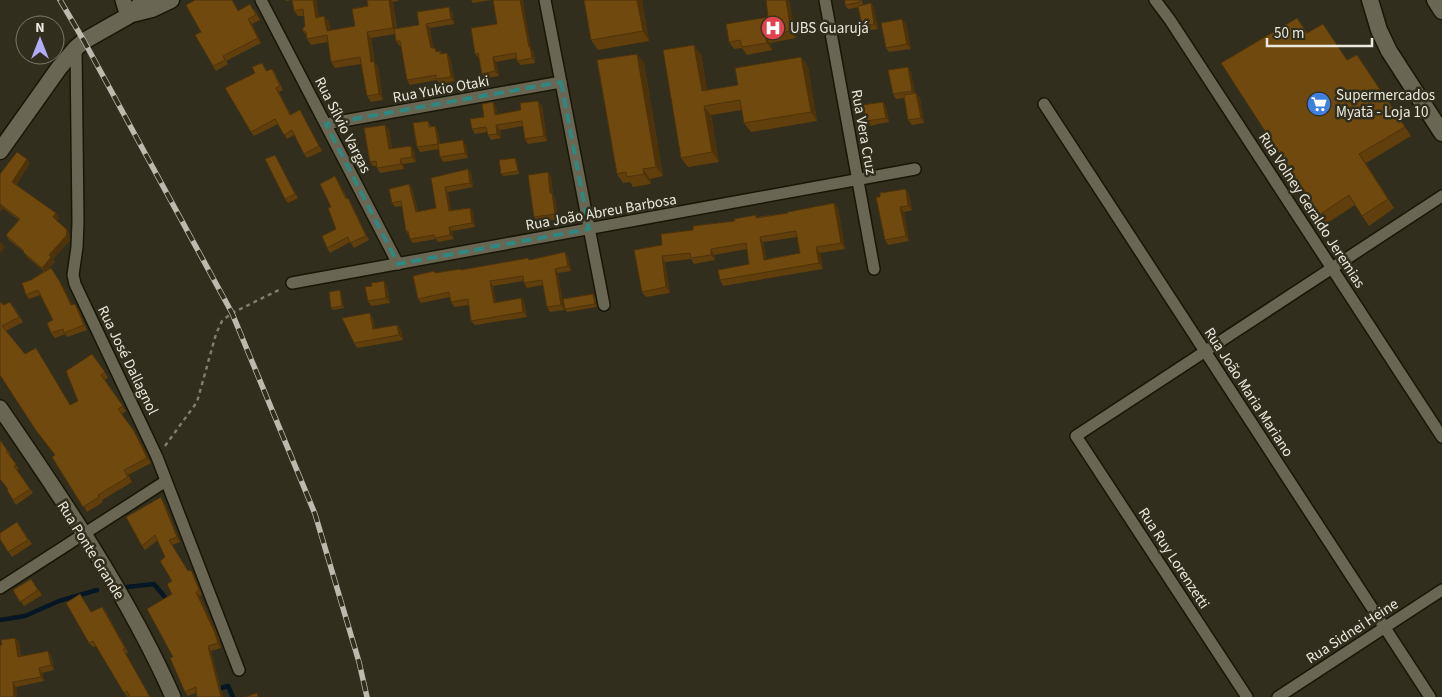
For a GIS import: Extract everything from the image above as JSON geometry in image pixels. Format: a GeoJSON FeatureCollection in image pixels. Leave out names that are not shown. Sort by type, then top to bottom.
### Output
{"type":"FeatureCollection","features":[{"type":"Feature","properties":{"kind":"main road"},"geometry":{"type":"LineString","coordinates":[[2,142],[76,48],[125,8],[145,0]]}},
{"type":"Feature","properties":{"kind":"main road"},"geometry":{"type":"LineString","coordinates":[[125,8],[152,9],[171,0]]}},
{"type":"Feature","properties":{"kind":"main road"},"geometry":{"type":"LineString","coordinates":[[1370,0],[1379,30],[1389,51],[1442,133]]}},
{"type":"Feature","properties":{"kind":"main road"},"geometry":{"type":"LineString","coordinates":[[1435,0],[1442,11]]}},
{"type":"Feature","properties":{"kind":"street","name":"Rua Sílvio Vargas"},"geometry":{"type":"LineString","coordinates":[[261,0],[398,264]]}},
{"type":"Feature","properties":{"kind":"street"},"geometry":{"type":"LineString","coordinates":[[545,0],[604,305]]}},
{"type":"Feature","properties":{"kind":"street","name":"Rua Vera Cruz"},"geometry":{"type":"LineString","coordinates":[[825,0],[874,269]]}},
{"type":"Feature","properties":{"kind":"street","name":"Rua Volney Geraldo Jeremias"},"geometry":{"type":"LineString","coordinates":[[1155,0],[1170,20],[1442,437]]}},
{"type":"Feature","properties":{"kind":"street","name":"Rua José Dallagnol"},"geometry":{"type":"LineString","coordinates":[[76,48],[78,247],[73,275],[75,284],[157,457],[239,670]]}},
{"type":"Feature","properties":{"kind":"street","name":"Rua Yukio Otaki"},"geometry":{"type":"LineString","coordinates":[[326,124],[561,82]]}},
{"type":"Feature","properties":{"kind":"street","name":"Rua João Maria Mariano"},"geometry":{"type":"LineString","coordinates":[[1044,104],[1430,697]]}},
{"type":"Feature","properties":{"kind":"street","name":"Rua João Abreu Barbosa"},"geometry":{"type":"LineString","coordinates":[[292,284],[915,170]]}},
{"type":"Feature","properties":{"kind":"street"},"geometry":{"type":"LineString","coordinates":[[1205,351],[1442,196]]}},
{"type":"Feature","properties":{"kind":"street","name":"Rua Ruy Lorenzetti"},"geometry":{"type":"LineString","coordinates":[[1205,351],[1076,436],[1247,697]]}},
{"type":"Feature","properties":{"kind":"street","name":"Rua Ponte Grande"},"geometry":{"type":"LineString","coordinates":[[0,408],[83,535],[132,617],[173,697]]}},
{"type":"Feature","properties":{"kind":"street"},"geometry":{"type":"LineString","coordinates":[[0,588],[166,481]]}},
{"type":"Feature","properties":{"kind":"street","name":"Rua Sidnei Heine"},"geometry":{"type":"LineString","coordinates":[[1278,697],[1442,590]]}},
{"type":"Feature","properties":{"kind":"path"},"geometry":{"type":"LineString","coordinates":[[157,457],[197,402],[216,334],[222,321],[232,312],[292,284]]}},
{"type":"Feature","properties":{"kind":"highlighted area"},"geometry":{"type":"Polygon","coordinates":[[[561,82],[589,229],[398,264],[326,124],[561,82]]]}},
{"type":"Feature","properties":{"kind":"building"},"geometry":{"type":"Polygon","coordinates":[[[195,0],[232,0],[238,11],[250,4],[256,15],[248,19],[258,38],[223,56],[225,60],[213,66],[195,35],[201,32],[186,5],[195,0]]]}},
{"type":"Feature","properties":{"kind":"building"},"geometry":{"type":"Polygon","coordinates":[[[292,0],[313,0],[316,18],[324,16],[327,31],[355,26],[352,9],[368,6],[367,0],[389,0],[393,28],[367,32],[371,62],[374,61],[379,94],[367,96],[360,57],[331,62],[327,35],[307,39],[306,32],[302,30],[305,26],[303,9],[294,11],[292,0]]]}},
{"type":"Feature","properties":{"kind":"building"},"geometry":{"type":"Polygon","coordinates":[[[493,0],[520,0],[532,58],[517,61],[516,53],[493,57],[495,71],[482,74],[478,53],[475,54],[471,28],[497,24],[493,0]]]}},
{"type":"Feature","properties":{"kind":"building"},"geometry":{"type":"Polygon","coordinates":[[[584,0],[637,0],[643,31],[591,40],[584,0]]]}},
{"type":"Feature","properties":{"kind":"building","name":"UBS Guarujá"},"geometry":{"type":"Polygon","coordinates":[[[766,0],[786,0],[791,31],[765,36],[767,43],[742,47],[740,40],[729,42],[726,24],[768,17],[766,0]]]}},
{"type":"Feature","properties":{"kind":"building"},"geometry":{"type":"Polygon","coordinates":[[[845,0],[860,0],[860,2],[845,5],[845,0]]]}},
{"type":"Feature","properties":{"kind":"building"},"geometry":{"type":"Polygon","coordinates":[[[871,3],[874,24],[862,26],[858,6],[871,3]]]}},
{"type":"Feature","properties":{"kind":"building"},"geometry":{"type":"Polygon","coordinates":[[[449,7],[451,19],[426,24],[431,48],[435,48],[436,52],[440,51],[440,54],[447,53],[451,77],[436,79],[436,75],[407,80],[400,41],[396,41],[394,29],[419,25],[417,12],[449,7]]]}},
{"type":"Feature","properties":{"kind":"building","name":"Supermercados Myatã - Loja 10"},"geometry":{"type":"Polygon","coordinates":[[[1297,18],[1307,33],[1323,24],[1347,60],[1357,55],[1405,127],[1359,154],[1388,199],[1362,216],[1349,195],[1319,215],[1221,63],[1297,18]]]}},
{"type":"Feature","properties":{"kind":"building"},"geometry":{"type":"Polygon","coordinates":[[[902,19],[907,44],[886,48],[881,23],[902,19]]]}},
{"type":"Feature","properties":{"kind":"building"},"geometry":{"type":"Polygon","coordinates":[[[694,45],[702,91],[738,85],[735,68],[801,57],[811,112],[744,123],[740,100],[704,106],[712,152],[681,158],[663,50],[694,45]]]}},
{"type":"Feature","properties":{"kind":"building"},"geometry":{"type":"Polygon","coordinates":[[[637,54],[656,167],[643,169],[644,174],[627,177],[626,172],[617,174],[597,60],[637,54]]]}},
{"type":"Feature","properties":{"kind":"building"},"geometry":{"type":"Polygon","coordinates":[[[262,63],[266,71],[272,69],[280,86],[276,88],[290,115],[300,110],[319,146],[304,154],[292,130],[284,135],[275,119],[251,132],[225,88],[255,73],[252,67],[262,63]]]}},
{"type":"Feature","properties":{"kind":"building"},"geometry":{"type":"Polygon","coordinates":[[[908,67],[912,91],[893,94],[888,70],[908,67]]]}},
{"type":"Feature","properties":{"kind":"building"},"geometry":{"type":"Polygon","coordinates":[[[916,93],[921,118],[908,120],[904,95],[916,93]]]}},
{"type":"Feature","properties":{"kind":"building"},"geometry":{"type":"Polygon","coordinates":[[[538,101],[544,136],[525,139],[522,121],[496,125],[497,134],[488,135],[486,127],[472,129],[470,119],[484,117],[482,104],[493,102],[495,115],[521,110],[520,103],[538,101]]]}},
{"type":"Feature","properties":{"kind":"building"},"geometry":{"type":"Polygon","coordinates":[[[883,102],[886,118],[866,121],[863,105],[883,102]]]}},
{"type":"Feature","properties":{"kind":"building"},"geometry":{"type":"Polygon","coordinates":[[[428,121],[429,127],[435,126],[438,144],[417,147],[413,123],[428,121]]]}},
{"type":"Feature","properties":{"kind":"building"},"geometry":{"type":"Polygon","coordinates":[[[385,125],[389,149],[411,146],[412,157],[400,159],[401,164],[377,168],[376,161],[370,162],[364,128],[385,125]]]}},
{"type":"Feature","properties":{"kind":"building"},"geometry":{"type":"Polygon","coordinates":[[[463,140],[465,153],[440,157],[438,144],[463,140]]]}},
{"type":"Feature","properties":{"kind":"building"},"geometry":{"type":"Polygon","coordinates":[[[17,152],[27,159],[12,182],[56,213],[53,217],[67,230],[66,236],[49,255],[51,257],[42,268],[6,235],[20,219],[0,204],[0,174],[17,152]]]}},
{"type":"Feature","properties":{"kind":"building"},"geometry":{"type":"Polygon","coordinates":[[[275,155],[295,194],[285,199],[265,159],[275,155]]]}},
{"type":"Feature","properties":{"kind":"building"},"geometry":{"type":"Polygon","coordinates":[[[515,158],[518,171],[501,174],[499,160],[515,158]]]}},
{"type":"Feature","properties":{"kind":"building"},"geometry":{"type":"Polygon","coordinates":[[[468,169],[470,183],[445,187],[449,211],[470,208],[472,223],[449,227],[450,235],[435,238],[434,235],[410,239],[408,231],[406,231],[401,201],[392,203],[389,189],[409,184],[416,212],[436,208],[431,178],[468,169]]]}},
{"type":"Feature","properties":{"kind":"building"},"geometry":{"type":"Polygon","coordinates":[[[548,172],[555,214],[534,217],[528,175],[548,172]]]}},
{"type":"Feature","properties":{"kind":"building"},"geometry":{"type":"Polygon","coordinates":[[[335,176],[366,236],[350,243],[348,237],[327,248],[322,236],[336,229],[328,208],[331,207],[320,184],[335,176]]]}},
{"type":"Feature","properties":{"kind":"building"},"geometry":{"type":"Polygon","coordinates":[[[906,189],[908,206],[900,207],[906,236],[885,240],[876,197],[880,197],[880,193],[906,189]]]}},
{"type":"Feature","properties":{"kind":"building"},"geometry":{"type":"Polygon","coordinates":[[[834,203],[841,243],[816,247],[819,263],[720,280],[718,270],[749,264],[746,243],[711,249],[711,255],[691,258],[690,253],[662,256],[666,287],[642,292],[634,250],[662,245],[661,234],[693,230],[693,226],[735,221],[734,219],[756,215],[756,218],[834,203]],[[796,231],[760,237],[764,260],[800,253],[796,231]]]}},
{"type":"Feature","properties":{"kind":"building"},"geometry":{"type":"Polygon","coordinates":[[[565,252],[568,266],[555,269],[561,305],[547,307],[542,280],[524,283],[523,276],[490,281],[494,303],[521,298],[523,312],[471,321],[468,299],[451,302],[449,292],[418,299],[413,276],[434,271],[435,273],[461,270],[528,258],[529,260],[565,252]]]}},
{"type":"Feature","properties":{"kind":"building"},"geometry":{"type":"Polygon","coordinates":[[[51,268],[71,305],[75,304],[84,325],[64,333],[63,329],[51,333],[47,323],[53,320],[38,290],[26,295],[22,283],[51,268]]]}},
{"type":"Feature","properties":{"kind":"building"},"geometry":{"type":"Polygon","coordinates":[[[384,281],[386,298],[368,301],[365,287],[372,286],[371,283],[384,281]]]}},
{"type":"Feature","properties":{"kind":"building"},"geometry":{"type":"Polygon","coordinates":[[[340,290],[342,306],[331,308],[329,292],[340,290]]]}},
{"type":"Feature","properties":{"kind":"building"},"geometry":{"type":"Polygon","coordinates":[[[593,294],[595,304],[565,309],[563,299],[593,294]]]}},
{"type":"Feature","properties":{"kind":"building"},"geometry":{"type":"Polygon","coordinates":[[[0,302],[4,305],[10,302],[19,317],[2,326],[25,354],[36,348],[70,405],[78,401],[66,371],[92,354],[105,372],[101,375],[123,406],[118,409],[134,431],[147,458],[124,470],[128,477],[98,495],[99,497],[83,507],[52,457],[55,455],[35,429],[0,375],[0,302]]]}},
{"type":"Feature","properties":{"kind":"building"},"geometry":{"type":"Polygon","coordinates":[[[370,313],[373,329],[397,325],[399,335],[354,343],[342,318],[370,313]]]}},
{"type":"Feature","properties":{"kind":"building"},"geometry":{"type":"Polygon","coordinates":[[[0,440],[16,464],[14,466],[30,489],[13,500],[8,489],[0,479],[0,440]]]}},
{"type":"Feature","properties":{"kind":"building"},"geometry":{"type":"Polygon","coordinates":[[[161,497],[177,537],[169,540],[188,571],[192,572],[199,590],[196,592],[218,643],[208,646],[221,697],[197,697],[196,687],[185,692],[170,658],[173,657],[147,609],[172,594],[167,584],[172,581],[160,561],[165,557],[155,535],[142,546],[126,517],[161,497]]]}},
{"type":"Feature","properties":{"kind":"building"},"geometry":{"type":"Polygon","coordinates":[[[17,522],[28,540],[8,552],[0,539],[0,533],[17,522]]]}},
{"type":"Feature","properties":{"kind":"building"},"geometry":{"type":"Polygon","coordinates":[[[31,579],[38,590],[20,602],[13,590],[31,579]]]}},
{"type":"Feature","properties":{"kind":"building"},"geometry":{"type":"Polygon","coordinates":[[[80,594],[91,612],[102,607],[150,697],[130,697],[127,691],[124,693],[93,641],[89,643],[66,603],[80,594]]]}},
{"type":"Feature","properties":{"kind":"building"},"geometry":{"type":"Polygon","coordinates":[[[15,638],[18,657],[48,651],[51,665],[39,668],[41,677],[13,682],[14,697],[0,697],[1,640],[15,638]]]}},
{"type":"Feature","properties":{"kind":"building"},"geometry":{"type":"Polygon","coordinates":[[[257,693],[258,697],[245,697],[257,693]]]}},
{"type":"Feature","properties":{"kind":"waterway"},"geometry":{"type":"LineString","coordinates":[[127,587],[154,584],[169,602]]}},
{"type":"Feature","properties":{"kind":"waterway"},"geometry":{"type":"LineString","coordinates":[[0,620],[25,616],[59,601],[97,590]]}},
{"type":"Feature","properties":{"kind":"waterway"},"geometry":{"type":"LineString","coordinates":[[215,690],[228,686],[233,697]]}},
{"type":"Feature","properties":{"kind":"railway"},"geometry":{"type":"LineString","coordinates":[[60,0],[232,313],[315,514],[359,662],[367,697]]}},
{"type":"Feature","properties":{"kind":"place","name":"UBS Guarujá"},"geometry":{"type":"Point","coordinates":[773,28]}},
{"type":"Feature","properties":{"kind":"place","name":"Supermercados Myatã - Loja 10"},"geometry":{"type":"Point","coordinates":[1319,104]}}]}
